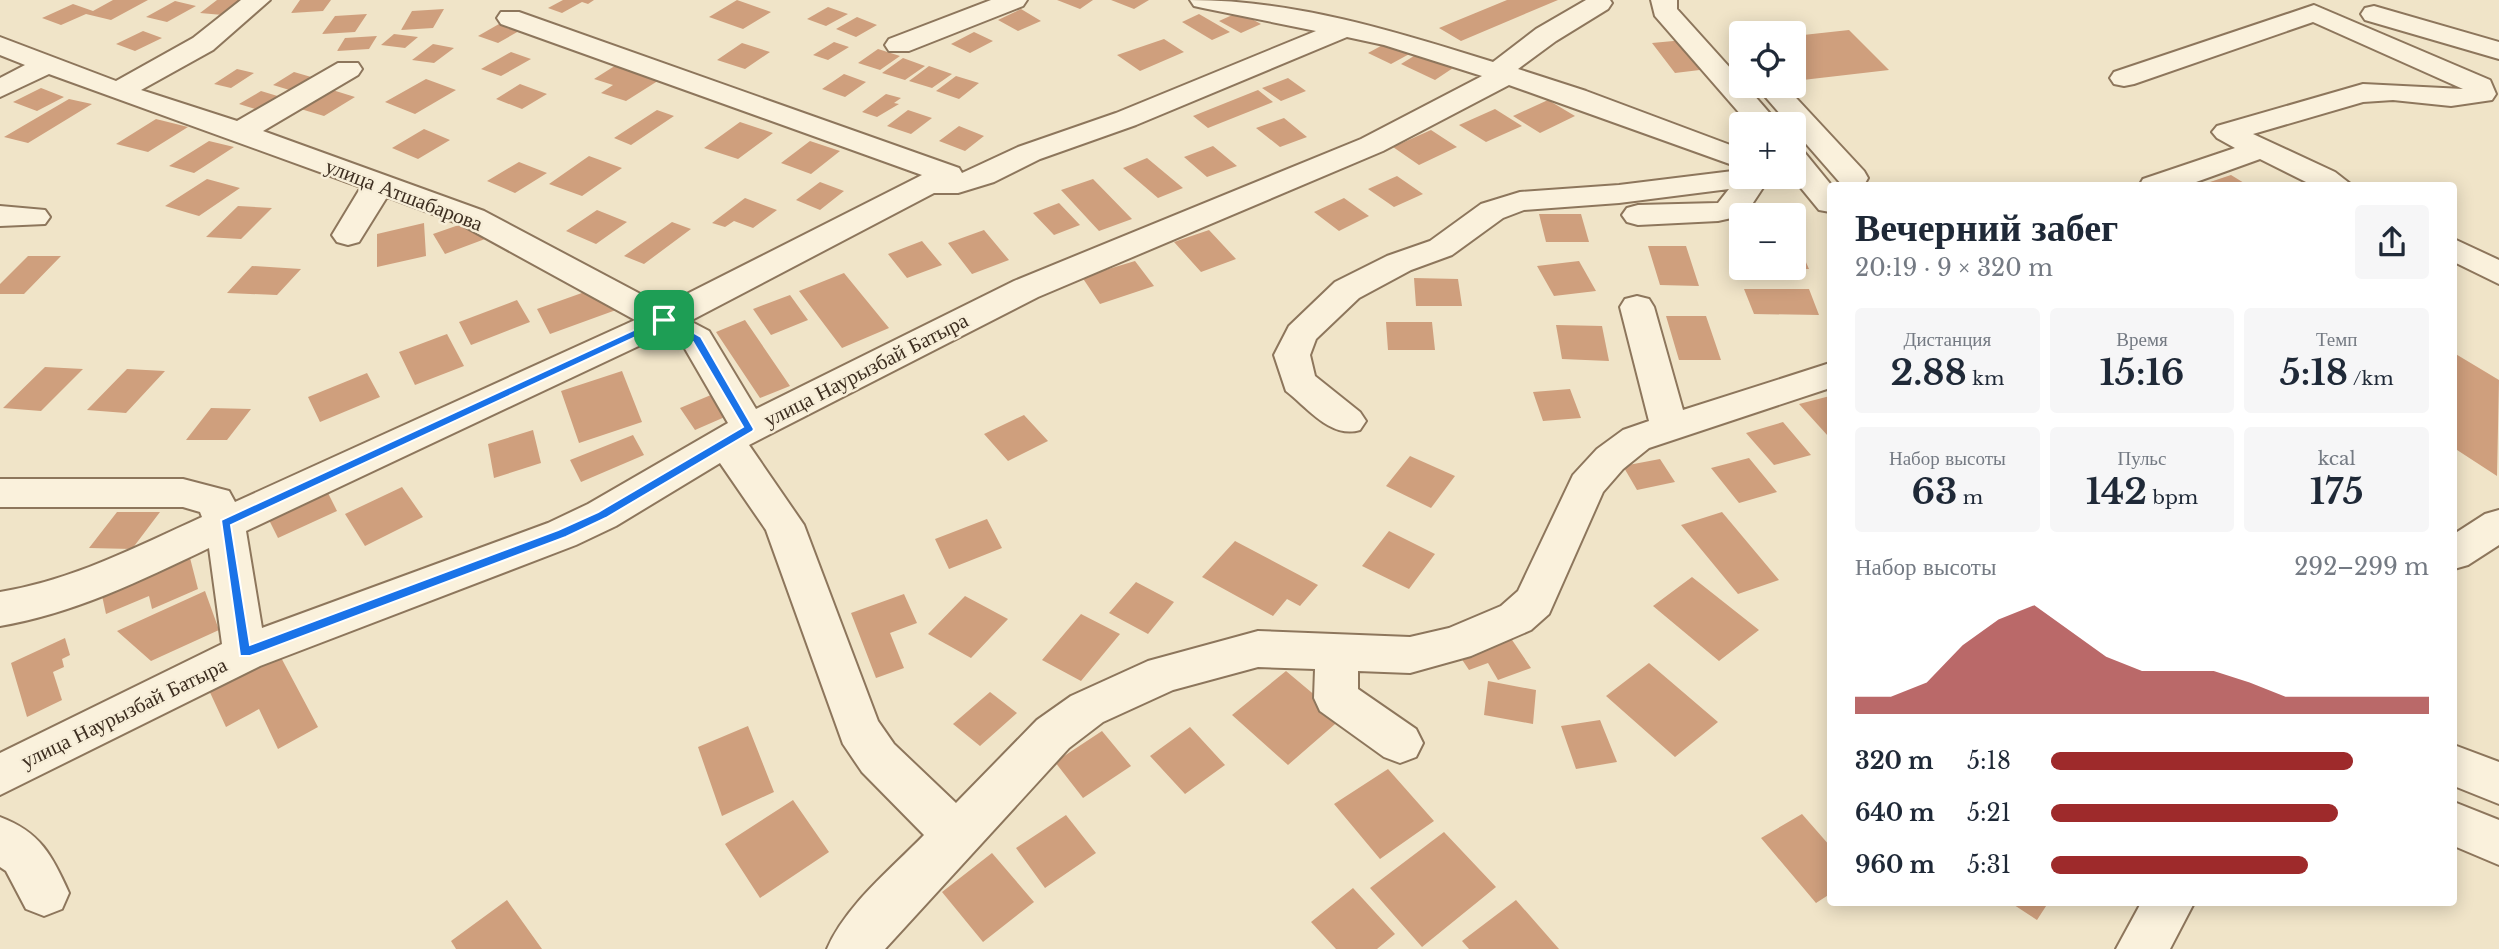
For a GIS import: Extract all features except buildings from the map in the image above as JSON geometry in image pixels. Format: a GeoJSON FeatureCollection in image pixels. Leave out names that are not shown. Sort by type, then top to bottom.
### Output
{"type":"FeatureCollection","features":[{"type":"Feature","properties":{"kind":"street"},"geometry":{"type":"LineString","coordinates":[[118,92],[203,44],[257,0]]}},
{"type":"Feature","properties":{"kind":"street"},"geometry":{"type":"LineString","coordinates":[[899,45],[1014,0]]}},
{"type":"Feature","properties":{"kind":"street"},"geometry":{"type":"LineString","coordinates":[[1203,0],[1312,21],[1343,14],[1390,38],[1576,97],[1729,162]]}},
{"type":"Feature","properties":{"kind":"street"},"geometry":{"type":"LineString","coordinates":[[1664,0],[1664,10],[1729,68]]}},
{"type":"Feature","properties":{"kind":"street","name":"улица Наурызбай Батыра"},"geometry":{"type":"LineString","coordinates":[[0,775],[245,653],[562,534],[602,515],[737,435],[1026,289],[1372,145],[1501,74],[1546,35],[1599,3]]}},
{"type":"Feature","properties":{"kind":"street"},"geometry":{"type":"LineString","coordinates":[[2313,4],[2473,80],[2480,86],[2482,94],[2458,101],[2398,92],[2364,93],[2227,132],[2258,150],[2297,163],[2331,182]]}},
{"type":"Feature","properties":{"kind":"street"},"geometry":{"type":"LineString","coordinates":[[2124,78],[2313,4],[2383,18],[2499,51]]}},
{"type":"Feature","properties":{"kind":"street"},"geometry":{"type":"LineString","coordinates":[[930,184],[958,184],[983,176],[1030,153],[1126,119],[1343,14]]}},
{"type":"Feature","properties":{"kind":"street"},"geometry":{"type":"LineString","coordinates":[[0,609],[36,603],[90,586],[664,320],[948,174],[510,18]]}},
{"type":"Feature","properties":{"kind":"street","name":"улица Атшабарова"},"geometry":{"type":"LineString","coordinates":[[0,45],[118,92],[240,132],[473,218],[697,340],[737,435],[794,548],[859,730],[878,758],[957,836]]}},
{"type":"Feature","properties":{"kind":"street"},"geometry":{"type":"LineString","coordinates":[[0,89],[46,65]]}},
{"type":"Feature","properties":{"kind":"street"},"geometry":{"type":"LineString","coordinates":[[240,132],[348,69]]}},
{"type":"Feature","properties":{"kind":"street"},"geometry":{"type":"LineString","coordinates":[[1781,98],[1853,178]]}},
{"type":"Feature","properties":{"kind":"street"},"geometry":{"type":"LineString","coordinates":[[2166,182],[2258,150]]}},
{"type":"Feature","properties":{"kind":"street"},"geometry":{"type":"LineString","coordinates":[[1806,173],[1827,198]]}},
{"type":"Feature","properties":{"kind":"street"},"geometry":{"type":"LineString","coordinates":[[1347,421],[1299,382],[1292,355],[1301,334],[1347,290],[1399,264],[1441,248],[1492,212],[1520,201],[1619,194],[1729,175]]}},
{"type":"Feature","properties":{"kind":"street"},"geometry":{"type":"LineString","coordinates":[[348,235],[378,185]]}},
{"type":"Feature","properties":{"kind":"street"},"geometry":{"type":"LineString","coordinates":[[1806,188],[1827,200]]}},
{"type":"Feature","properties":{"kind":"street"},"geometry":{"type":"LineString","coordinates":[[1613,216],[1718,212],[1734,208],[1742,189]]}},
{"type":"Feature","properties":{"kind":"street"},"geometry":{"type":"LineString","coordinates":[[0,216],[34,217]]}},
{"type":"Feature","properties":{"kind":"street"},"geometry":{"type":"LineString","coordinates":[[2457,251],[2499,274]]}},
{"type":"Feature","properties":{"kind":"street"},"geometry":{"type":"LineString","coordinates":[[1637,307],[1670,428]]}},
{"type":"Feature","properties":{"kind":"street"},"geometry":{"type":"LineString","coordinates":[[853,949],[1053,734],[1087,709],[1163,674],[1258,649],[1410,655],[1456,644],[1516,618],[1534,602],[1587,485],[1610,459],[1636,439],[1827,376]]}},
{"type":"Feature","properties":{"kind":"street"},"geometry":{"type":"LineString","coordinates":[[0,493],[183,493],[215,500],[225,523],[245,653]]}},
{"type":"Feature","properties":{"kind":"street"},"geometry":{"type":"LineString","coordinates":[[2457,552],[2499,525]]}},
{"type":"Feature","properties":{"kind":"street"},"geometry":{"type":"LineString","coordinates":[[1337,653],[1336,698],[1400,743]]}},
{"type":"Feature","properties":{"kind":"street"},"geometry":{"type":"LineString","coordinates":[[2457,766],[2499,783]]}},
{"type":"Feature","properties":{"kind":"street"},"geometry":{"type":"LineString","coordinates":[[2457,825],[2499,843]]}},
{"type":"Feature","properties":{"kind":"street"},"geometry":{"type":"LineString","coordinates":[[0,839],[23,855],[44,893]]}},
{"type":"Feature","properties":{"kind":"street"},"geometry":{"type":"LineString","coordinates":[[2142,949],[2167,906]]}},
{"type":"Feature","properties":{"kind":"route"},"geometry":{"type":"LineString","coordinates":[[664,320],[697,340],[749,429],[602,515],[562,534],[245,653],[225,523],[664,320]]}}]}
